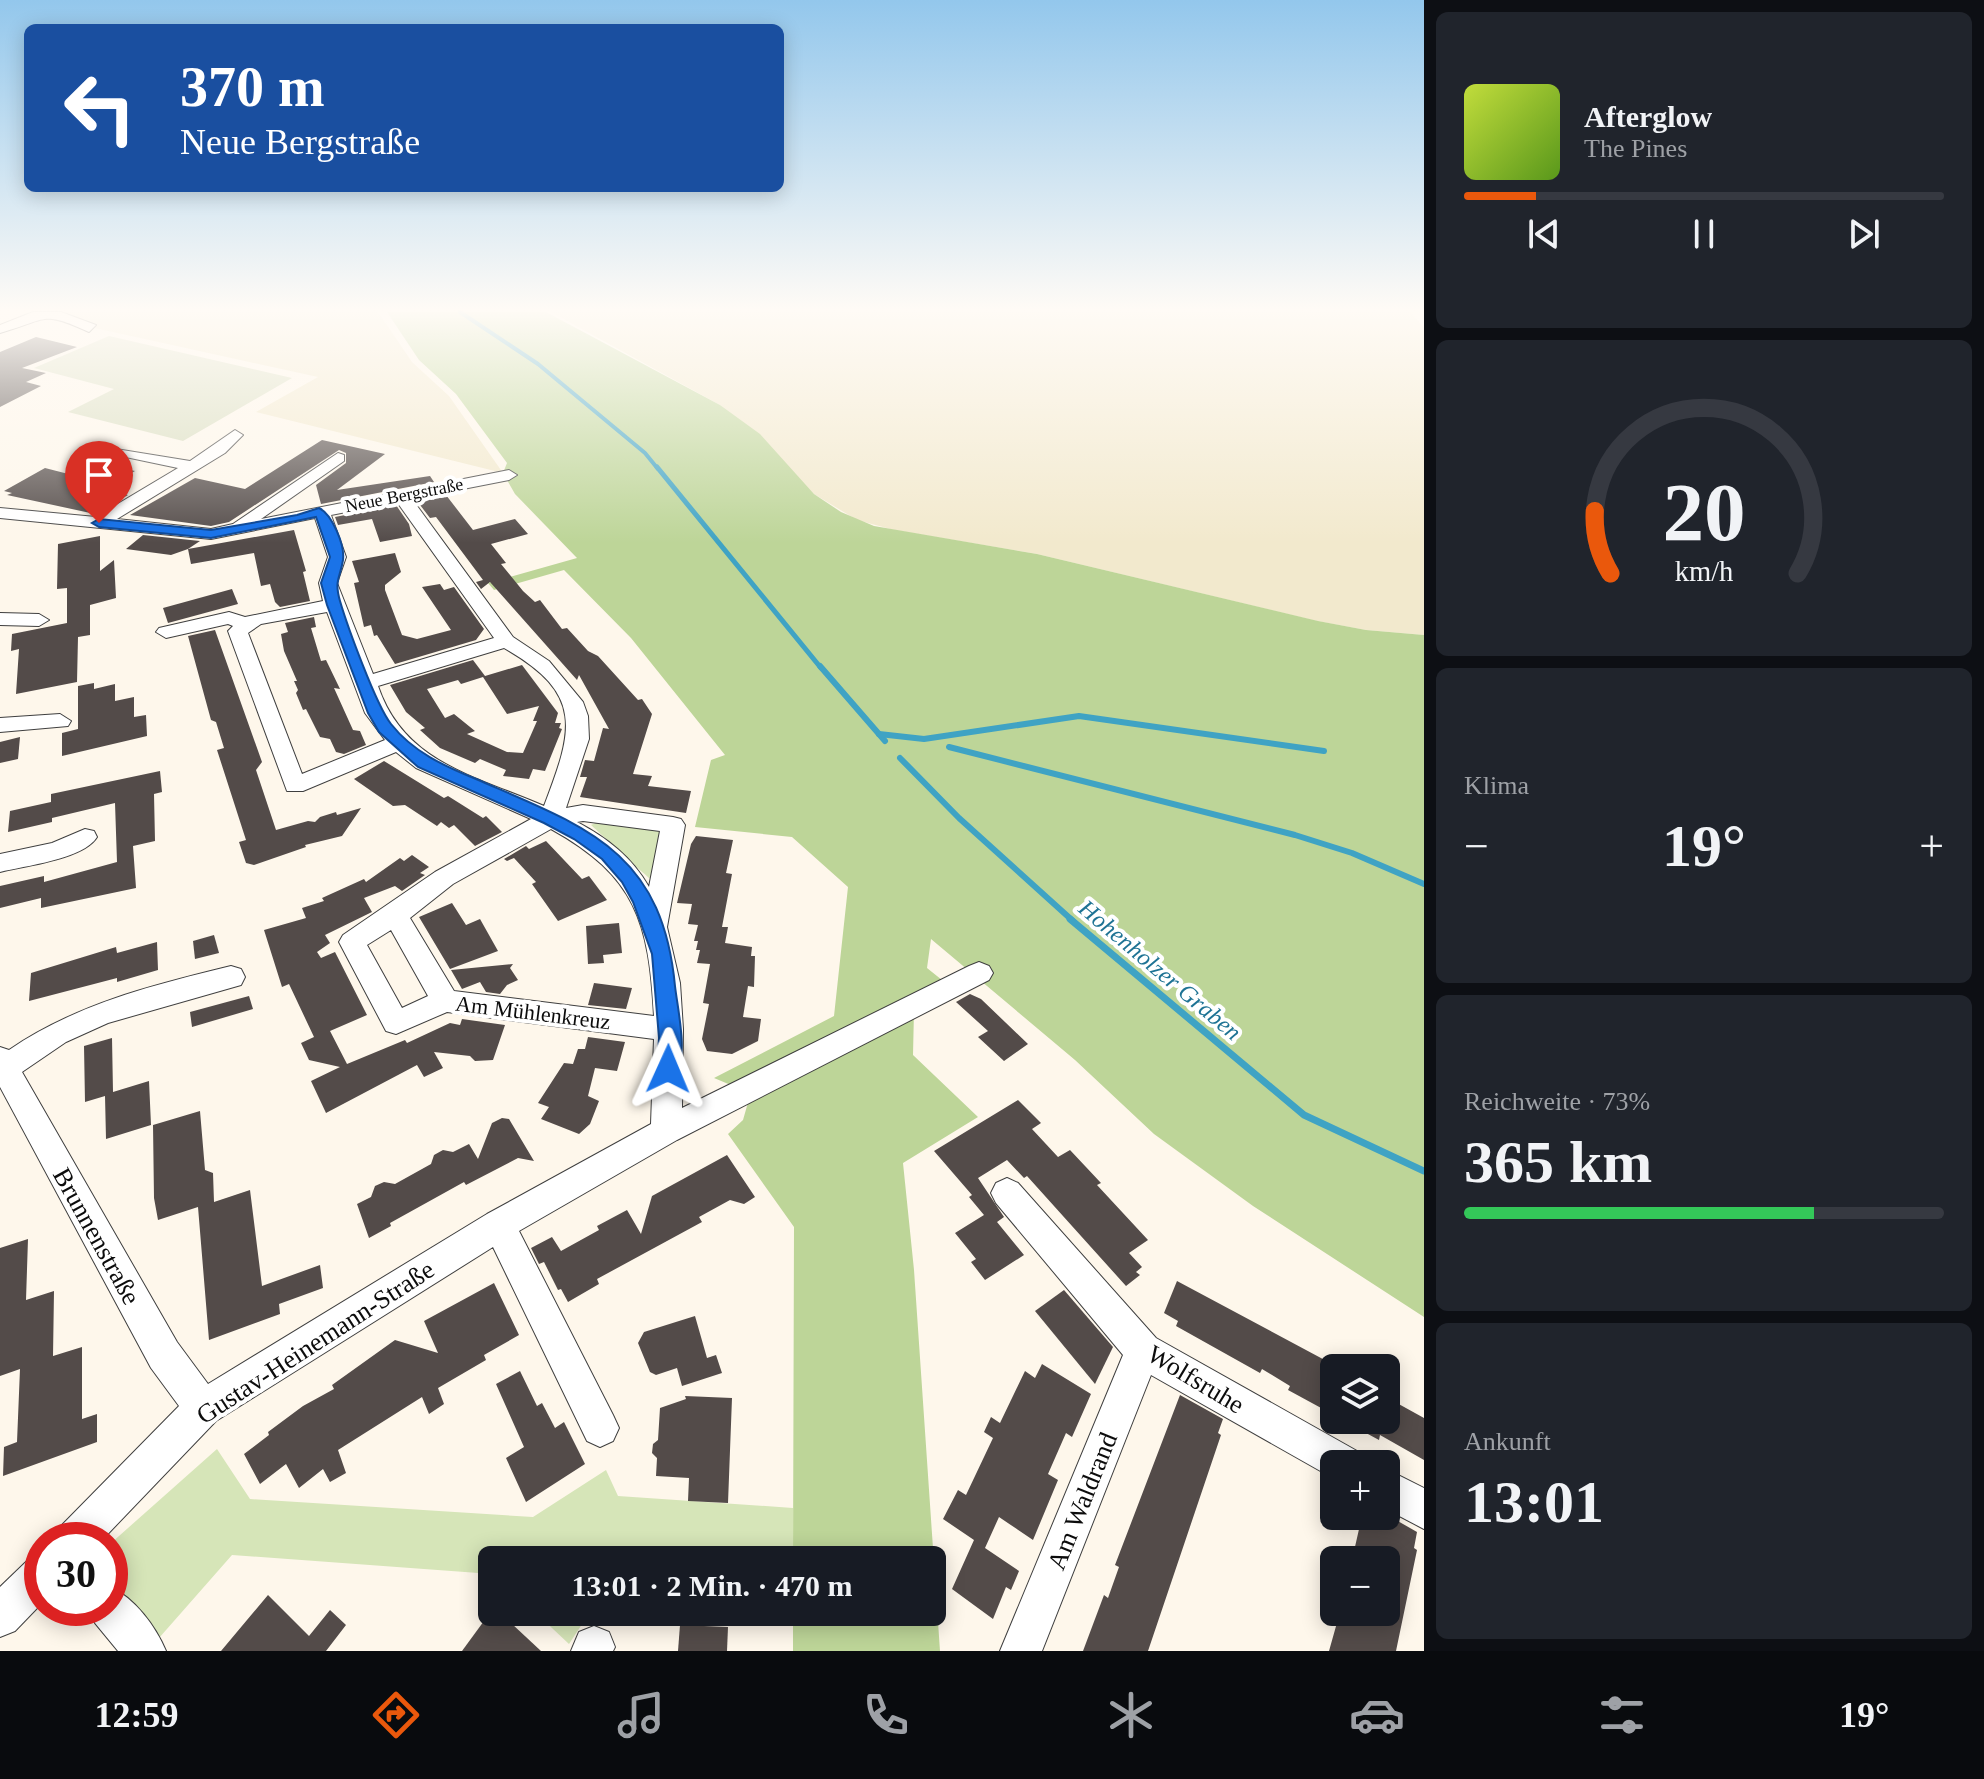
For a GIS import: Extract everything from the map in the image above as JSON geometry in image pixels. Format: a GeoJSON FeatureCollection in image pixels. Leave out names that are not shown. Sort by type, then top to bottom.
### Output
{"type":"FeatureCollection","features":[{"type":"Feature","properties":{"kind":"street"},"geometry":{"type":"LineString","coordinates":[[99,523],[219,450],[235,435]]}},
{"type":"Feature","properties":{"kind":"street"},"geometry":{"type":"LineString","coordinates":[[122,452],[193,466]]}},
{"type":"Feature","properties":{"kind":"street"},"geometry":{"type":"LineString","coordinates":[[233,531],[338,458]]}},
{"type":"Feature","properties":{"kind":"street","name":"Neue Bergstraße"},"geometry":{"type":"LineString","coordinates":[[0,513],[211,534],[509,475]]}},
{"type":"Feature","properties":{"kind":"street"},"geometry":{"type":"LineString","coordinates":[[292,490],[309,515]]}},
{"type":"Feature","properties":{"kind":"street"},"geometry":{"type":"LineString","coordinates":[[401,496],[506,641],[532,654],[568,697],[577,714],[579,730],[551,818]]}},
{"type":"Feature","properties":{"kind":"street","name":"Am Mühlenkreuz"},"geometry":{"type":"LineString","coordinates":[[309,515],[326,520],[337,557],[328,583],[334,605],[376,713],[398,743],[424,763],[551,818],[609,854],[629,877],[654,927],[662,954],[669,1029],[666,1131]]}},
{"type":"Feature","properties":{"kind":"street"},"geometry":{"type":"LineString","coordinates":[[334,605],[255,619],[238,631],[295,786],[398,743]]}},
{"type":"Feature","properties":{"kind":"street"},"geometry":{"type":"LineString","coordinates":[[166,632],[229,618],[247,624]]}},
{"type":"Feature","properties":{"kind":"street"},"geometry":{"type":"LineString","coordinates":[[0,619],[39,620]]}},
{"type":"Feature","properties":{"kind":"street"},"geometry":{"type":"LineString","coordinates":[[366,683],[506,641]]}},
{"type":"Feature","properties":{"kind":"street"},"geometry":{"type":"LineString","coordinates":[[0,725],[60,721]]}},
{"type":"Feature","properties":{"kind":"street","name":"Am Mühlenkreuz"},"geometry":{"type":"LineString","coordinates":[[654,927],[673,825],[583,813],[551,818],[444,878],[352,942],[396,1023],[445,1001],[669,1029]]}},
{"type":"Feature","properties":{"kind":"street"},"geometry":{"type":"LineString","coordinates":[[0,863],[58,850],[85,837]]}},
{"type":"Feature","properties":{"kind":"street","name":"Am Mühlenkreuz"},"geometry":{"type":"LineString","coordinates":[[395,915],[445,1001]]}},
{"type":"Feature","properties":{"kind":"street","name":"Gustav-Heinemann-Straße"},"geometry":{"type":"LineString","coordinates":[[92,1522],[203,1408],[499,1225],[666,1131],[979,973]]}},
{"type":"Feature","properties":{"kind":"street"},"geometry":{"type":"LineString","coordinates":[[2,1064],[94,1017],[173,991],[231,977]]}},
{"type":"Feature","properties":{"kind":"street","name":"Brunnenstraße"},"geometry":{"type":"LineString","coordinates":[[2,1064],[156,1342],[203,1408]]}},
{"type":"Feature","properties":{"kind":"street","name":"Wolfsruhe"},"geometry":{"type":"LineString","coordinates":[[1007,1193],[1143,1351],[1320,1451]]}},
{"type":"Feature","properties":{"kind":"street"},"geometry":{"type":"LineString","coordinates":[[499,1225],[600,1428]]}},
{"type":"Feature","properties":{"kind":"street","name":"Am Waldrand"},"geometry":{"type":"LineString","coordinates":[[1021,1651],[1143,1351]]}},
{"type":"Feature","properties":{"kind":"street"},"geometry":{"type":"LineString","coordinates":[[1400,1496],[1424,1509]]}},
{"type":"Feature","properties":{"kind":"street"},"geometry":{"type":"LineString","coordinates":[[0,1616],[24,1592]]}},
{"type":"Feature","properties":{"kind":"street"},"geometry":{"type":"LineString","coordinates":[[125,1626],[145,1651]]}},
{"type":"Feature","properties":{"kind":"shaded area"},"geometry":{"type":"Polygon","coordinates":[[[297,389],[441,389],[503,473],[256,412],[297,389]]]}},
{"type":"Feature","properties":{"kind":"shaded area"},"geometry":{"type":"Polygon","coordinates":[[[691,389],[1424,389],[1424,635],[1366,630],[1317,621],[1037,554],[894,530],[857,520],[814,494],[720,405],[691,389]]]}},
{"type":"Feature","properties":{"kind":"green space"},"geometry":{"type":"Polygon","coordinates":[[[114,389],[273,389],[183,441],[68,412],[114,389]]]}},
{"type":"Feature","properties":{"kind":"green space"},"geometry":{"type":"Polygon","coordinates":[[[451,389],[690,389],[720,405],[760,434],[814,494],[841,512],[874,526],[1037,554],[1318,621],[1366,630],[1424,635],[1424,1317],[1253,1206],[1154,1134],[1075,1060],[931,939],[927,968],[942,980],[738,1088],[714,1078],[834,1016],[848,887],[792,837],[695,827],[711,760],[725,755],[631,638],[564,570],[494,590],[488,583],[577,558],[515,494],[503,473],[507,463],[451,389]]]}},
{"type":"Feature","properties":{"kind":"green space"},"geometry":{"type":"Polygon","coordinates":[[[600,821],[655,830],[661,827],[652,880],[591,825],[600,821]]]}},
{"type":"Feature","properties":{"kind":"green space"},"geometry":{"type":"Polygon","coordinates":[[[914,1011],[913,1055],[978,1117],[903,1163],[914,1270],[933,1546],[793,1546],[794,1227],[728,1134],[743,1120],[749,1099],[914,1011]]]}},
{"type":"Feature","properties":{"kind":"green space"},"geometry":{"type":"Polygon","coordinates":[[[217,1449],[250,1499],[533,1517],[606,1470],[618,1496],[793,1508],[793,1546],[478,1546],[478,1573],[232,1555],[152,1646],[128,1619],[128,1528],[217,1449]]]}},
{"type":"Feature","properties":{"kind":"green space"},"geometry":{"type":"Polygon","coordinates":[[[550,1626],[581,1626],[569,1644],[550,1626]]]}},
{"type":"Feature","properties":{"kind":"green space"},"geometry":{"type":"Polygon","coordinates":[[[793,1626],[938,1626],[940,1651],[793,1651],[793,1626]]]}},
{"type":"Feature","properties":{"kind":"building"},"geometry":{"type":"Polygon","coordinates":[[[0,389],[35,389],[0,407],[0,389]]]}},
{"type":"Feature","properties":{"kind":"building"},"geometry":{"type":"Polygon","coordinates":[[[322,440],[385,454],[337,490],[430,476],[434,482],[321,504],[316,485],[346,463],[346,453],[339,450],[229,522],[211,526],[130,515],[195,478],[245,489],[322,440]]]}},
{"type":"Feature","properties":{"kind":"building"},"geometry":{"type":"Polygon","coordinates":[[[104,464],[135,471],[104,489],[128,495],[95,514],[7,495],[12,493],[4,491],[45,468],[80,477],[104,464]]]}},
{"type":"Feature","properties":{"kind":"building"},"geometry":{"type":"Polygon","coordinates":[[[446,495],[473,530],[515,519],[528,534],[491,544],[506,563],[501,564],[523,591],[535,602],[540,600],[562,629],[567,628],[588,651],[598,656],[638,700],[642,699],[652,714],[633,774],[652,776],[648,786],[691,791],[686,813],[580,797],[587,777],[580,777],[585,760],[594,761],[603,728],[609,729],[579,675],[577,680],[490,582],[481,589],[476,582],[483,580],[436,517],[430,518],[417,501],[446,495]]]}},
{"type":"Feature","properties":{"kind":"building"},"geometry":{"type":"Polygon","coordinates":[[[396,505],[409,524],[412,536],[380,542],[372,519],[338,525],[335,517],[396,505]]]}},
{"type":"Feature","properties":{"kind":"building"},"geometry":{"type":"Polygon","coordinates":[[[294,530],[306,571],[303,572],[310,601],[280,607],[275,602],[270,584],[261,586],[254,553],[191,564],[188,549],[294,530]]]}},
{"type":"Feature","properties":{"kind":"building"},"geometry":{"type":"Polygon","coordinates":[[[143,535],[200,541],[171,555],[126,549],[143,535]]]}},
{"type":"Feature","properties":{"kind":"building"},"geometry":{"type":"Polygon","coordinates":[[[100,536],[100,571],[114,560],[116,598],[90,605],[90,635],[78,637],[77,682],[16,694],[19,649],[11,651],[12,634],[67,623],[67,588],[57,589],[58,544],[100,536]]]}},
{"type":"Feature","properties":{"kind":"building"},"geometry":{"type":"Polygon","coordinates":[[[395,553],[401,572],[385,585],[385,590],[402,635],[417,639],[451,630],[422,587],[440,584],[444,590],[454,587],[484,629],[476,640],[395,664],[377,635],[374,636],[371,625],[364,627],[354,583],[359,582],[352,561],[395,553]]]}},
{"type":"Feature","properties":{"kind":"building"},"geometry":{"type":"Polygon","coordinates":[[[232,589],[238,604],[168,623],[163,608],[232,589]]]}},
{"type":"Feature","properties":{"kind":"building"},"geometry":{"type":"Polygon","coordinates":[[[314,617],[316,627],[311,628],[321,661],[326,660],[340,689],[334,688],[353,730],[360,731],[366,745],[344,754],[336,752],[330,739],[320,737],[306,709],[303,710],[296,693],[298,690],[294,681],[297,681],[284,651],[281,634],[288,632],[285,623],[314,617]]]}},
{"type":"Feature","properties":{"kind":"building"},"geometry":{"type":"Polygon","coordinates":[[[215,630],[262,762],[256,770],[276,830],[361,808],[342,836],[305,845],[254,865],[246,863],[239,842],[246,840],[217,750],[224,748],[216,722],[211,720],[188,636],[215,630]]]}},
{"type":"Feature","properties":{"kind":"building"},"geometry":{"type":"Polygon","coordinates":[[[473,660],[485,676],[522,665],[558,713],[555,723],[561,723],[559,728],[562,729],[545,771],[533,769],[529,779],[503,776],[506,770],[480,759],[475,763],[440,748],[420,730],[425,728],[406,712],[390,685],[473,660]],[[483,677],[427,689],[445,718],[454,714],[475,731],[467,734],[507,752],[523,753],[537,721],[533,721],[539,706],[507,714],[483,677]]]}},
{"type":"Feature","properties":{"kind":"building"},"geometry":{"type":"Polygon","coordinates":[[[94,683],[94,689],[115,684],[115,701],[134,697],[134,717],[146,715],[147,736],[62,756],[62,733],[78,729],[78,686],[94,683]]]}},
{"type":"Feature","properties":{"kind":"building"},"geometry":{"type":"Polygon","coordinates":[[[20,737],[18,759],[0,763],[0,742],[20,737]]]}},
{"type":"Feature","properties":{"kind":"building"},"geometry":{"type":"Polygon","coordinates":[[[384,761],[444,798],[448,796],[483,818],[486,816],[502,832],[475,846],[454,825],[449,828],[441,822],[437,826],[405,805],[393,806],[354,779],[384,761]]]}},
{"type":"Feature","properties":{"kind":"building"},"geometry":{"type":"Polygon","coordinates":[[[160,771],[162,792],[154,794],[155,841],[133,846],[136,888],[41,908],[41,898],[0,908],[0,886],[44,876],[44,882],[117,862],[115,803],[8,832],[10,811],[51,802],[51,794],[160,771]]]}},
{"type":"Feature","properties":{"kind":"building"},"geometry":{"type":"Polygon","coordinates":[[[696,836],[733,840],[726,873],[732,874],[722,927],[728,927],[725,943],[752,947],[751,956],[755,956],[754,987],[748,986],[743,1017],[761,1019],[758,1041],[732,1054],[707,1051],[702,1039],[709,1004],[703,1003],[710,964],[697,963],[700,950],[696,950],[698,941],[694,941],[698,925],[688,924],[692,904],[677,903],[691,844],[696,836]]]}},
{"type":"Feature","properties":{"kind":"building"},"geometry":{"type":"Polygon","coordinates":[[[546,841],[582,879],[589,876],[607,900],[558,921],[532,884],[536,882],[514,858],[504,859],[526,846],[529,849],[546,841]]]}},
{"type":"Feature","properties":{"kind":"building"},"geometry":{"type":"Polygon","coordinates":[[[412,855],[429,867],[420,873],[425,875],[402,891],[395,886],[364,898],[372,912],[325,935],[330,943],[317,952],[321,958],[335,952],[367,1015],[330,1031],[347,1064],[405,1040],[407,1043],[450,1023],[460,1025],[462,1019],[505,1025],[493,1060],[475,1061],[470,1056],[434,1052],[443,1068],[424,1077],[417,1065],[326,1113],[311,1081],[340,1067],[309,1060],[301,1043],[314,1037],[289,984],[282,987],[264,930],[306,918],[302,908],[324,901],[322,898],[364,879],[366,882],[400,858],[404,861],[412,855]]]}},
{"type":"Feature","properties":{"kind":"building"},"geometry":{"type":"Polygon","coordinates":[[[452,903],[466,925],[480,919],[498,951],[450,969],[419,917],[452,903]]]}},
{"type":"Feature","properties":{"kind":"building"},"geometry":{"type":"Polygon","coordinates":[[[619,923],[622,953],[603,955],[604,963],[588,964],[586,926],[619,923]]]}},
{"type":"Feature","properties":{"kind":"building"},"geometry":{"type":"Polygon","coordinates":[[[214,935],[219,953],[195,959],[193,941],[214,935]]]}},
{"type":"Feature","properties":{"kind":"building"},"geometry":{"type":"Polygon","coordinates":[[[157,942],[158,970],[29,1001],[31,973],[116,947],[117,953],[157,942]]]}},
{"type":"Feature","properties":{"kind":"building"},"geometry":{"type":"Polygon","coordinates":[[[513,964],[510,968],[518,980],[507,985],[500,994],[486,992],[480,982],[462,989],[451,970],[513,964]]]}},
{"type":"Feature","properties":{"kind":"building"},"geometry":{"type":"Polygon","coordinates":[[[594,983],[632,988],[626,1009],[588,1005],[594,983]]]}},
{"type":"Feature","properties":{"kind":"building"},"geometry":{"type":"Polygon","coordinates":[[[970,994],[981,999],[1028,1044],[1004,1061],[978,1037],[988,1031],[956,1002],[970,994]]]}},
{"type":"Feature","properties":{"kind":"building"},"geometry":{"type":"Polygon","coordinates":[[[249,996],[253,1009],[192,1027],[190,1012],[249,996]]]}},
{"type":"Feature","properties":{"kind":"building"},"geometry":{"type":"Polygon","coordinates":[[[588,1037],[625,1042],[617,1071],[595,1068],[588,1096],[599,1101],[590,1124],[579,1134],[541,1119],[549,1107],[538,1103],[564,1063],[573,1064],[578,1049],[585,1049],[588,1037]]]}},
{"type":"Feature","properties":{"kind":"building"},"geometry":{"type":"Polygon","coordinates":[[[112,1038],[113,1092],[149,1081],[151,1125],[106,1139],[105,1096],[85,1102],[84,1046],[112,1038]]]}},
{"type":"Feature","properties":{"kind":"building"},"geometry":{"type":"Polygon","coordinates":[[[1018,1100],[1041,1123],[1032,1129],[1058,1157],[1070,1150],[1101,1183],[1097,1185],[1148,1240],[1129,1253],[1142,1267],[1136,1272],[1140,1275],[1126,1286],[1027,1176],[1024,1178],[1007,1160],[978,1178],[1004,1217],[997,1222],[1024,1255],[985,1280],[971,1262],[976,1259],[955,1233],[984,1215],[969,1197],[972,1195],[934,1151],[1018,1100]]]}},
{"type":"Feature","properties":{"kind":"building"},"geometry":{"type":"Polygon","coordinates":[[[200,1111],[205,1170],[213,1173],[214,1202],[250,1190],[262,1286],[320,1265],[323,1288],[279,1304],[280,1314],[209,1340],[198,1207],[158,1220],[154,1198],[153,1125],[200,1111]]]}},
{"type":"Feature","properties":{"kind":"building"},"geometry":{"type":"Polygon","coordinates":[[[502,1118],[509,1119],[534,1161],[518,1158],[466,1185],[464,1182],[369,1238],[357,1204],[371,1197],[375,1186],[384,1182],[395,1184],[431,1164],[434,1155],[443,1150],[453,1152],[469,1144],[478,1159],[492,1123],[502,1118]]]}},
{"type":"Feature","properties":{"kind":"building"},"geometry":{"type":"Polygon","coordinates":[[[727,1155],[755,1197],[744,1204],[730,1200],[699,1217],[702,1222],[597,1279],[599,1284],[568,1302],[561,1289],[558,1290],[544,1262],[539,1264],[531,1248],[552,1237],[561,1251],[627,1210],[641,1234],[652,1196],[727,1155]]]}},
{"type":"Feature","properties":{"kind":"building"},"geometry":{"type":"Polygon","coordinates":[[[28,1239],[26,1300],[54,1291],[53,1356],[82,1347],[82,1419],[97,1414],[97,1442],[3,1476],[4,1447],[17,1442],[20,1369],[0,1376],[0,1248],[28,1239]]]}},
{"type":"Feature","properties":{"kind":"building"},"geometry":{"type":"Polygon","coordinates":[[[1177,1281],[1320,1358],[1320,1407],[1288,1390],[1290,1386],[1262,1369],[1260,1373],[1176,1326],[1178,1321],[1164,1313],[1177,1281]]]}},
{"type":"Feature","properties":{"kind":"building"},"geometry":{"type":"Polygon","coordinates":[[[494,1283],[519,1335],[484,1355],[486,1360],[438,1388],[444,1404],[429,1414],[422,1397],[338,1450],[346,1473],[330,1482],[323,1469],[299,1488],[286,1464],[260,1484],[244,1454],[269,1435],[268,1432],[303,1406],[334,1389],[332,1385],[395,1340],[438,1353],[424,1321],[494,1283]]]}},
{"type":"Feature","properties":{"kind":"building"},"geometry":{"type":"Polygon","coordinates":[[[1064,1290],[1113,1347],[1095,1384],[1035,1311],[1064,1290]]]}},
{"type":"Feature","properties":{"kind":"building"},"geometry":{"type":"Polygon","coordinates":[[[695,1316],[707,1358],[716,1355],[722,1373],[682,1386],[677,1368],[656,1375],[650,1372],[638,1343],[644,1332],[695,1316]]]}},
{"type":"Feature","properties":{"kind":"building"},"geometry":{"type":"Polygon","coordinates":[[[1042,1364],[1091,1394],[1072,1437],[1066,1433],[1048,1474],[1058,1480],[1033,1540],[999,1517],[985,1548],[1019,1571],[1011,1590],[1006,1587],[993,1619],[952,1589],[974,1540],[943,1519],[958,1490],[966,1495],[993,1438],[984,1432],[991,1417],[1000,1423],[1025,1371],[1035,1378],[1042,1364]]]}},
{"type":"Feature","properties":{"kind":"building"},"geometry":{"type":"Polygon","coordinates":[[[520,1371],[537,1406],[542,1403],[555,1428],[564,1422],[585,1464],[526,1502],[506,1458],[524,1447],[496,1384],[520,1371]]]}},
{"type":"Feature","properties":{"kind":"building"},"geometry":{"type":"Polygon","coordinates":[[[1180,1395],[1223,1419],[1218,1433],[1221,1435],[1148,1651],[1083,1651],[1104,1595],[1108,1598],[1119,1567],[1115,1565],[1180,1395]]]}},
{"type":"Feature","properties":{"kind":"building"},"geometry":{"type":"Polygon","coordinates":[[[685,1396],[732,1398],[728,1503],[688,1501],[689,1478],[656,1476],[657,1458],[652,1453],[653,1444],[658,1440],[660,1408],[686,1399],[685,1396]]]}},
{"type":"Feature","properties":{"kind":"building"},"geometry":{"type":"Polygon","coordinates":[[[1400,1405],[1424,1418],[1424,1460],[1380,1435],[1379,1440],[1368,1434],[1400,1434],[1400,1405]]]}},
{"type":"Feature","properties":{"kind":"building"},"geometry":{"type":"Polygon","coordinates":[[[1400,1522],[1417,1532],[1414,1548],[1417,1550],[1396,1651],[1329,1651],[1336,1626],[1400,1626],[1400,1546],[1355,1546],[1359,1530],[1400,1530],[1400,1522]]]}},
{"type":"Feature","properties":{"kind":"building"},"geometry":{"type":"Polygon","coordinates":[[[268,1595],[309,1636],[330,1610],[346,1625],[326,1651],[221,1651],[268,1595]]]}},
{"type":"Feature","properties":{"kind":"building"},"geometry":{"type":"Polygon","coordinates":[[[480,1626],[514,1626],[541,1651],[462,1651],[480,1626]]]}},
{"type":"Feature","properties":{"kind":"building"},"geometry":{"type":"Polygon","coordinates":[[[680,1626],[728,1627],[727,1651],[678,1651],[680,1626]]]}},
{"type":"Feature","properties":{"kind":"waterway","name":"Hohenholzer Graben"},"geometry":{"type":"LineString","coordinates":[[568,389],[645,453],[658,469]]}},
{"type":"Feature","properties":{"kind":"waterway","name":"Hohenholzer Graben"},"geometry":{"type":"LineString","coordinates":[[657,467],[821,668]]}},
{"type":"Feature","properties":{"kind":"waterway","name":"Hohenholzer Graben"},"geometry":{"type":"LineString","coordinates":[[820,666],[885,741]]}},
{"type":"Feature","properties":{"kind":"waterway"},"geometry":{"type":"LineString","coordinates":[[879,734],[924,739],[1079,716],[1324,751]]}},
{"type":"Feature","properties":{"kind":"waterway"},"geometry":{"type":"LineString","coordinates":[[949,747],[1295,835],[1352,853],[1424,884]]}},
{"type":"Feature","properties":{"kind":"waterway","name":"Hohenholzer Graben"},"geometry":{"type":"LineString","coordinates":[[900,758],[959,818],[1073,921]]}},
{"type":"Feature","properties":{"kind":"waterway","name":"Hohenholzer Graben"},"geometry":{"type":"LineString","coordinates":[[1070,919],[1304,1115],[1424,1171]]}},
{"type":"Feature","properties":{"kind":"route"},"geometry":{"type":"LineString","coordinates":[[99,523],[211,534],[300,519],[319,512],[326,520],[337,557],[328,583],[334,605],[376,713],[385,728],[398,743],[424,763],[551,818],[581,835],[609,854],[629,877],[643,901],[662,954],[670,1038],[668,1069]]}}]}
